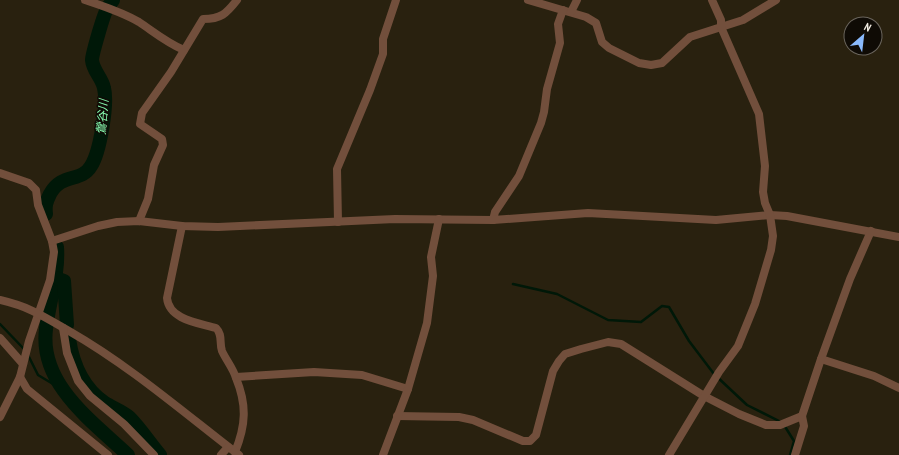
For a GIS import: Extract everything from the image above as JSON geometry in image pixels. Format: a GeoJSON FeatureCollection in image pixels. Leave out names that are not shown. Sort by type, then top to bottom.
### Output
{"type":"FeatureCollection","features":[{"type":"Feature","properties":{"kind":"street"},"geometry":{"type":"LineString","coordinates":[[85,0],[103,5],[138,22],[168,43],[184,50]]}},
{"type":"Feature","properties":{"kind":"street"},"geometry":{"type":"LineString","coordinates":[[139,221],[148,199],[154,165],[163,145],[162,139],[140,124],[142,114],[171,72],[203,19],[216,19],[227,13],[236,0]]}},
{"type":"Feature","properties":{"kind":"street"},"geometry":{"type":"LineString","coordinates":[[338,222],[337,169],[370,90],[383,54],[383,39],[396,0]]}},
{"type":"Feature","properties":{"kind":"street"},"geometry":{"type":"LineString","coordinates":[[528,0],[586,17],[596,23],[602,42],[609,48],[639,62],[651,65],[662,63],[690,37],[743,20],[776,0]]}},
{"type":"Feature","properties":{"kind":"street"},"geometry":{"type":"LineString","coordinates":[[492,220],[495,212],[519,176],[541,124],[547,89],[560,43],[558,24],[577,0]]}},
{"type":"Feature","properties":{"kind":"street"},"geometry":{"type":"LineString","coordinates":[[669,455],[716,376],[738,346],[755,304],[771,250],[773,236],[770,215],[765,203],[763,192],[765,166],[759,114],[721,27],[721,20],[712,0]]}},
{"type":"Feature","properties":{"kind":"street"},"geometry":{"type":"LineString","coordinates":[[0,173],[29,183],[36,190],[38,205],[52,240],[54,259],[50,280],[28,346],[20,376],[1,413]]}},
{"type":"Feature","properties":{"kind":"street"},"geometry":{"type":"LineString","coordinates":[[52,240],[98,226],[117,222],[139,221],[182,226],[218,227],[439,219],[492,220],[588,213],[716,220],[770,215],[787,216],[899,237]]}},
{"type":"Feature","properties":{"kind":"street"},"geometry":{"type":"LineString","coordinates":[[383,455],[408,389],[427,323],[433,276],[431,256],[439,219]]}},
{"type":"Feature","properties":{"kind":"street"},"geometry":{"type":"LineString","coordinates":[[0,300],[40,313],[61,326],[148,383],[237,454],[245,407],[236,377],[222,349],[220,333],[216,328],[177,316],[167,305],[167,298],[182,226]]}},
{"type":"Feature","properties":{"kind":"street"},"geometry":{"type":"LineString","coordinates":[[795,455],[804,426],[802,416],[821,359],[850,279],[871,231]]}},
{"type":"Feature","properties":{"kind":"street"},"geometry":{"type":"LineString","coordinates":[[61,326],[66,353],[78,381],[90,396],[124,424],[154,455]]}},
{"type":"Feature","properties":{"kind":"street"},"geometry":{"type":"LineString","coordinates":[[0,338],[23,364]]}},
{"type":"Feature","properties":{"kind":"street"},"geometry":{"type":"LineString","coordinates":[[397,416],[459,417],[473,420],[523,442],[530,441],[536,435],[553,371],[559,361],[565,354],[608,342],[620,344],[704,396],[739,414],[766,425],[783,424],[802,416]]}},
{"type":"Feature","properties":{"kind":"street"},"geometry":{"type":"LineString","coordinates":[[821,359],[874,376],[899,388]]}},
{"type":"Feature","properties":{"kind":"street"},"geometry":{"type":"LineString","coordinates":[[236,377],[314,372],[362,375],[408,389]]}},
{"type":"Feature","properties":{"kind":"street"},"geometry":{"type":"LineString","coordinates":[[20,376],[27,389],[108,455]]}},
{"type":"Feature","properties":{"kind":"street"},"geometry":{"type":"LineString","coordinates":[[221,455],[228,447]]}},
{"type":"Feature","properties":{"kind":"waterway","name":"鶯谷川"},"geometry":{"type":"LineString","coordinates":[[46,214],[47,202],[55,187],[60,183],[87,171],[91,166],[97,150],[104,116],[105,95],[103,84],[94,68],[92,60],[104,17],[113,0]]}},
{"type":"Feature","properties":{"kind":"waterway"},"geometry":{"type":"LineString","coordinates":[[57,247],[57,268],[46,329],[46,349],[51,367],[59,384],[84,415],[128,455]]}},
{"type":"Feature","properties":{"kind":"waterway","name":"鶯谷川"},"geometry":{"type":"LineString","coordinates":[[56,278],[64,281],[67,325]]}},
{"type":"Feature","properties":{"kind":"waterway"},"geometry":{"type":"LineString","coordinates":[[513,284],[557,294],[608,320],[641,322],[662,306],[669,307],[689,341],[714,374],[747,405],[781,422]]}},
{"type":"Feature","properties":{"kind":"waterway"},"geometry":{"type":"LineString","coordinates":[[0,324],[24,349]]}},
{"type":"Feature","properties":{"kind":"waterway","name":"鶯谷川"},"geometry":{"type":"LineString","coordinates":[[69,339],[76,367],[85,383],[97,397],[129,417],[160,455]]}},
{"type":"Feature","properties":{"kind":"waterway"},"geometry":{"type":"LineString","coordinates":[[27,353],[38,375],[63,390]]}},
{"type":"Feature","properties":{"kind":"waterway"},"geometry":{"type":"LineString","coordinates":[[784,425],[794,441],[790,455]]}}]}
